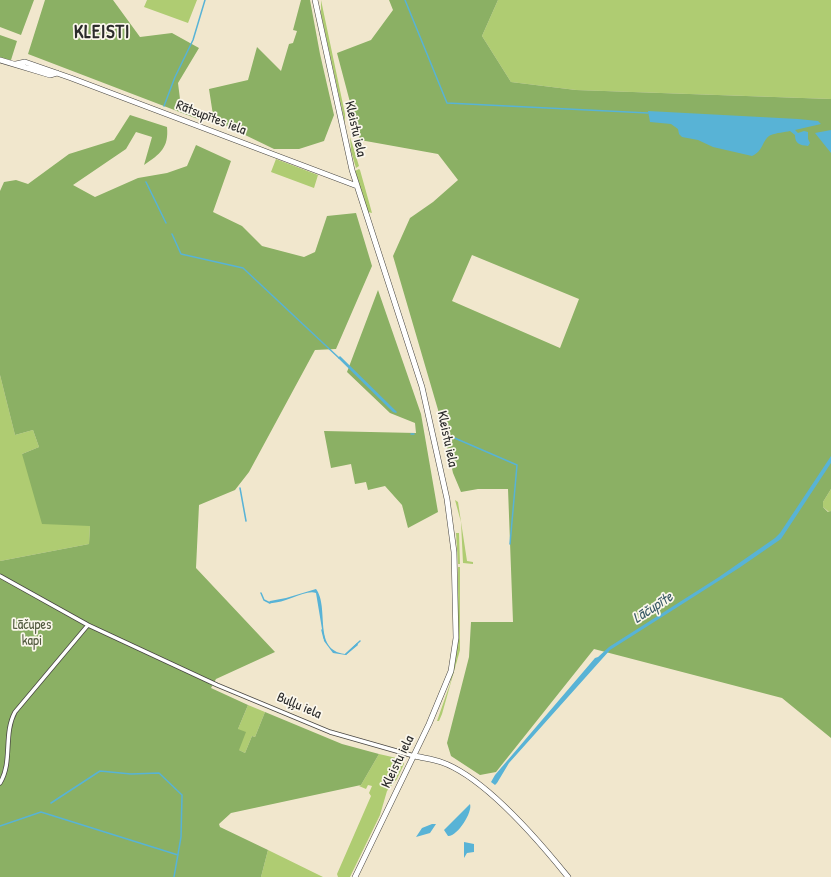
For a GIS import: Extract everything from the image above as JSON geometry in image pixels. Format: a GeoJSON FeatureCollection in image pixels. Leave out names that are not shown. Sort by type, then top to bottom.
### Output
{"type":"FeatureCollection","features":[{"type":"Feature","properties":{"kind":"main road","name":"Kleistu iela"},"geometry":{"type":"LineString","coordinates":[[316,0],[341,124],[357,186],[422,388],[452,527],[456,602],[456,638],[454,659],[444,690],[356,877]]}},
{"type":"Feature","properties":{"kind":"main road","name":"Rātsupītes iela"},"geometry":{"type":"LineString","coordinates":[[0,60],[16,64],[25,62],[57,73],[357,186]]}},
{"type":"Feature","properties":{"kind":"main road","name":"Buļļu iela"},"geometry":{"type":"LineString","coordinates":[[414,756],[442,763],[462,772],[501,803],[532,834],[568,877]]}},
{"type":"Feature","properties":{"kind":"street","name":"Buļļu iela"},"geometry":{"type":"LineString","coordinates":[[0,576],[88,625],[177,667],[314,726],[349,738],[414,756]]}},
{"type":"Feature","properties":{"kind":"street"},"geometry":{"type":"LineString","coordinates":[[0,783],[6,767],[10,722],[15,712],[88,625]]}},
{"type":"Feature","properties":{"kind":"green space"},"geometry":{"type":"Polygon","coordinates":[[[0,0],[34,0],[21,35],[0,27],[0,0]]]}},
{"type":"Feature","properties":{"kind":"green space"},"geometry":{"type":"Polygon","coordinates":[[[45,0],[113,0],[140,37],[172,33],[199,48],[178,83],[180,99],[203,115],[203,121],[28,54],[45,0]]]}},
{"type":"Feature","properties":{"kind":"green space"},"geometry":{"type":"Polygon","coordinates":[[[147,0],[197,0],[188,23],[144,7],[147,0]]]}},
{"type":"Feature","properties":{"kind":"green space"},"geometry":{"type":"Polygon","coordinates":[[[301,0],[310,0],[320,54],[334,115],[324,141],[299,149],[274,149],[212,119],[213,115],[209,89],[248,80],[257,47],[281,71],[289,44],[293,43],[297,31],[293,30],[301,0]]]}},
{"type":"Feature","properties":{"kind":"green space"},"geometry":{"type":"Polygon","coordinates":[[[321,0],[345,114],[345,123],[321,14],[321,0]]]}},
{"type":"Feature","properties":{"kind":"green space"},"geometry":{"type":"Polygon","coordinates":[[[389,0],[498,0],[482,36],[511,82],[576,90],[831,99],[831,489],[823,502],[823,507],[828,512],[831,511],[831,738],[782,698],[594,649],[496,772],[480,775],[451,756],[447,743],[469,657],[471,622],[513,622],[508,489],[478,489],[461,492],[453,473],[441,420],[393,256],[410,218],[433,202],[458,180],[438,154],[360,140],[337,53],[371,40],[393,10],[389,0]],[[472,255],[452,301],[560,348],[579,299],[472,255]]]}},
{"type":"Feature","properties":{"kind":"green space"},"geometry":{"type":"Polygon","coordinates":[[[498,0],[831,0],[831,99],[576,90],[511,82],[482,36],[498,0]]]}},
{"type":"Feature","properties":{"kind":"green space"},"geometry":{"type":"Polygon","coordinates":[[[0,35],[17,41],[11,60],[0,59],[0,35]]]}},
{"type":"Feature","properties":{"kind":"green space","name":"Lāčupes kapi"},"geometry":{"type":"Polygon","coordinates":[[[130,115],[167,127],[165,145],[159,154],[144,165],[152,137],[136,132],[126,149],[73,185],[95,197],[138,178],[167,173],[187,166],[196,145],[231,161],[213,212],[242,226],[262,246],[304,257],[315,252],[327,216],[356,213],[372,266],[336,349],[315,350],[249,472],[235,490],[199,505],[196,568],[275,652],[216,679],[211,688],[248,705],[238,729],[246,732],[239,750],[245,753],[252,736],[255,737],[265,712],[342,744],[379,754],[361,785],[231,813],[219,824],[220,827],[268,850],[261,877],[0,877],[0,561],[89,544],[90,526],[42,524],[22,454],[39,447],[33,430],[15,435],[0,375],[0,191],[4,182],[16,180],[28,184],[69,154],[114,140],[130,115]]]}},
{"type":"Feature","properties":{"kind":"green space"},"geometry":{"type":"Polygon","coordinates":[[[350,137],[359,166],[356,168],[351,151],[350,137]]]}},
{"type":"Feature","properties":{"kind":"green space"},"geometry":{"type":"Polygon","coordinates":[[[276,159],[318,175],[314,188],[271,172],[276,159]]]}},
{"type":"Feature","properties":{"kind":"green space"},"geometry":{"type":"Polygon","coordinates":[[[359,169],[372,213],[368,212],[355,171],[359,169]]]}},
{"type":"Feature","properties":{"kind":"green space"},"geometry":{"type":"Polygon","coordinates":[[[378,290],[421,414],[438,512],[408,528],[402,505],[385,486],[368,490],[366,482],[355,484],[351,464],[331,468],[324,431],[416,433],[415,423],[390,413],[347,372],[378,290]]]}},
{"type":"Feature","properties":{"kind":"green space"},"geometry":{"type":"Polygon","coordinates":[[[0,375],[15,435],[33,430],[39,447],[22,454],[90,526],[89,544],[0,561],[0,375]]]}},
{"type":"Feature","properties":{"kind":"green space"},"geometry":{"type":"Polygon","coordinates":[[[831,489],[831,511],[829,512],[823,507],[823,502],[831,489]]]}},
{"type":"Feature","properties":{"kind":"green space"},"geometry":{"type":"Polygon","coordinates":[[[455,500],[458,502],[467,561],[473,562],[473,564],[463,563],[461,522],[455,500]]]}},
{"type":"Feature","properties":{"kind":"green space"},"geometry":{"type":"Polygon","coordinates":[[[456,533],[459,533],[460,564],[458,564],[456,533]]]}},
{"type":"Feature","properties":{"kind":"green space"},"geometry":{"type":"Polygon","coordinates":[[[458,567],[460,567],[460,650],[442,714],[439,721],[437,721],[450,684],[457,650],[458,567]]]}},
{"type":"Feature","properties":{"kind":"green space"},"geometry":{"type":"Polygon","coordinates":[[[248,705],[265,712],[255,737],[252,736],[245,753],[239,750],[238,729],[248,705]]]}},
{"type":"Feature","properties":{"kind":"green space"},"geometry":{"type":"Polygon","coordinates":[[[379,754],[401,759],[404,764],[397,779],[387,791],[380,815],[350,877],[338,877],[337,874],[371,796],[369,793],[372,786],[368,785],[366,789],[359,786],[379,754]]]}},
{"type":"Feature","properties":{"kind":"green space"},"geometry":{"type":"Polygon","coordinates":[[[268,850],[323,877],[261,877],[268,850]]]}},
{"type":"Feature","properties":{"kind":"water"},"geometry":{"type":"Polygon","coordinates":[[[648,111],[798,119],[818,121],[821,124],[795,130],[798,133],[804,131],[808,132],[808,139],[810,143],[808,146],[798,144],[795,135],[790,131],[773,134],[766,139],[759,151],[752,156],[713,147],[698,140],[682,137],[679,134],[678,129],[671,124],[650,122],[648,111]]]}},
{"type":"Feature","properties":{"kind":"water"},"geometry":{"type":"Polygon","coordinates":[[[831,130],[831,153],[815,133],[831,130]]]}},
{"type":"Feature","properties":{"kind":"water"},"geometry":{"type":"Polygon","coordinates":[[[340,356],[397,412],[396,413],[393,412],[338,358],[340,356]]]}},
{"type":"Feature","properties":{"kind":"water","name":"Lāčupīte"},"geometry":{"type":"Polygon","coordinates":[[[831,456],[831,463],[781,539],[739,568],[610,650],[509,763],[497,783],[495,785],[491,782],[495,775],[595,658],[609,647],[719,577],[775,538],[780,533],[831,456]]]}},
{"type":"Feature","properties":{"kind":"water"},"geometry":{"type":"Polygon","coordinates":[[[316,589],[320,597],[322,607],[325,637],[329,645],[335,651],[345,654],[357,643],[358,645],[346,655],[333,653],[324,641],[316,593],[306,593],[280,602],[268,603],[270,601],[316,589]]]}},
{"type":"Feature","properties":{"kind":"water"},"geometry":{"type":"Polygon","coordinates":[[[470,804],[469,813],[464,823],[456,833],[448,836],[444,830],[470,804]]]}},
{"type":"Feature","properties":{"kind":"water"},"geometry":{"type":"Polygon","coordinates":[[[436,824],[430,833],[416,837],[422,828],[436,824]]]}},
{"type":"Feature","properties":{"kind":"water"},"geometry":{"type":"Polygon","coordinates":[[[464,842],[474,844],[474,852],[467,853],[464,858],[464,842]]]}},
{"type":"Feature","properties":{"kind":"waterway"},"geometry":{"type":"LineString","coordinates":[[164,106],[175,77],[193,40],[205,0]]}},
{"type":"Feature","properties":{"kind":"waterway"},"geometry":{"type":"LineString","coordinates":[[405,0],[447,103],[648,113]]}},
{"type":"Feature","properties":{"kind":"waterway"},"geometry":{"type":"LineString","coordinates":[[146,182],[166,223]]}},
{"type":"Feature","properties":{"kind":"waterway"},"geometry":{"type":"LineString","coordinates":[[172,234],[181,254],[243,268],[339,358]]}},
{"type":"Feature","properties":{"kind":"waterway"},"geometry":{"type":"LineString","coordinates":[[443,433],[517,465],[510,544]]}},
{"type":"Feature","properties":{"kind":"waterway"},"geometry":{"type":"LineString","coordinates":[[240,488],[246,521]]}},
{"type":"Feature","properties":{"kind":"waterway"},"geometry":{"type":"LineString","coordinates":[[261,593],[264,600],[270,603]]}},
{"type":"Feature","properties":{"kind":"waterway"},"geometry":{"type":"LineString","coordinates":[[322,630],[324,638]]}},
{"type":"Feature","properties":{"kind":"waterway"},"geometry":{"type":"LineString","coordinates":[[346,654],[360,641]]}},
{"type":"Feature","properties":{"kind":"waterway"},"geometry":{"type":"LineString","coordinates":[[51,803],[100,771],[131,774],[159,773],[182,795],[181,837],[174,877]]}},
{"type":"Feature","properties":{"kind":"waterway"},"geometry":{"type":"LineString","coordinates":[[0,826],[41,812],[178,855]]}},
{"type":"Feature","properties":{"kind":"district","name":"KLEISTI"},"geometry":{"type":"Point","coordinates":[102,33]}}]}
